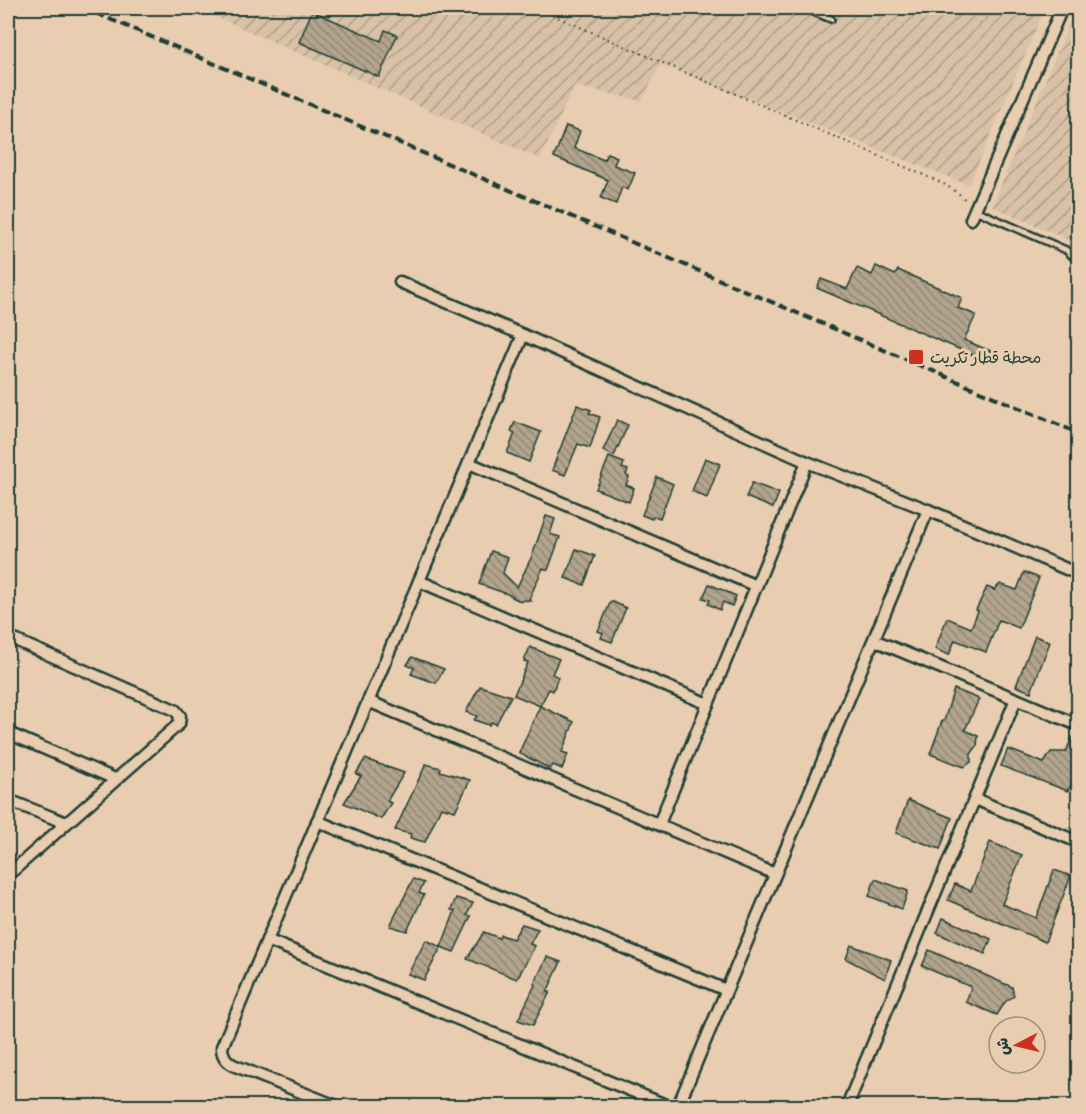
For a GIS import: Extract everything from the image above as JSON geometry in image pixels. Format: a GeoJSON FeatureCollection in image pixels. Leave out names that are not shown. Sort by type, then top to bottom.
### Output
{"type":"FeatureCollection","features":[{"type":"Feature","properties":{"kind":"street"},"geometry":{"type":"LineString","coordinates":[[973,214],[1062,8]]}},
{"type":"Feature","properties":{"kind":"street"},"geometry":{"type":"LineString","coordinates":[[400,282],[807,462],[928,510],[1078,574]]}},
{"type":"Feature","properties":{"kind":"street"},"geometry":{"type":"LineString","coordinates":[[336,1107],[229,1063],[223,1055],[223,1042],[523,335]]}},
{"type":"Feature","properties":{"kind":"street"},"geometry":{"type":"LineString","coordinates":[[659,824],[807,462]]}},
{"type":"Feature","properties":{"kind":"street"},"geometry":{"type":"LineString","coordinates":[[469,463],[756,586]]}},
{"type":"Feature","properties":{"kind":"street"},"geometry":{"type":"LineString","coordinates":[[678,1107],[928,510]]}},
{"type":"Feature","properties":{"kind":"street"},"geometry":{"type":"LineString","coordinates":[[419,581],[708,704]]}},
{"type":"Feature","properties":{"kind":"street"},"geometry":{"type":"LineString","coordinates":[[8,638],[178,712],[180,716],[179,724],[8,875]]}},
{"type":"Feature","properties":{"kind":"street"},"geometry":{"type":"LineString","coordinates":[[874,640],[1078,725]]}},
{"type":"Feature","properties":{"kind":"street"},"geometry":{"type":"LineString","coordinates":[[847,1107],[1016,699]]}},
{"type":"Feature","properties":{"kind":"street"},"geometry":{"type":"LineString","coordinates":[[368,701],[775,874]]}},
{"type":"Feature","properties":{"kind":"street"},"geometry":{"type":"LineString","coordinates":[[8,733],[115,779]]}},
{"type":"Feature","properties":{"kind":"street"},"geometry":{"type":"LineString","coordinates":[[975,799],[1078,842]]}},
{"type":"Feature","properties":{"kind":"street"},"geometry":{"type":"LineString","coordinates":[[8,800],[66,823]]}},
{"type":"Feature","properties":{"kind":"street"},"geometry":{"type":"LineString","coordinates":[[317,821],[726,990]]}},
{"type":"Feature","properties":{"kind":"street"},"geometry":{"type":"LineString","coordinates":[[267,940],[668,1107]]}},
{"type":"Feature","properties":{"kind":"lane"},"geometry":{"type":"LineString","coordinates":[[804,8],[831,19]]}},
{"type":"Feature","properties":{"kind":"lane"},"geometry":{"type":"LineString","coordinates":[[973,214],[1066,250],[1078,261]]}},
{"type":"Feature","properties":{"kind":"path"},"geometry":{"type":"LineString","coordinates":[[536,8],[942,183],[958,193],[973,214]]}},
{"type":"Feature","properties":{"kind":"shaded area"},"geometry":{"type":"Polygon","coordinates":[[[196,8],[1045,8],[969,185],[661,65],[641,101],[575,86],[540,159],[196,8]]]}},
{"type":"Feature","properties":{"kind":"shaded area"},"geometry":{"type":"Polygon","coordinates":[[[1076,8],[1078,8],[1078,244],[992,206],[1076,8]]]}},
{"type":"Feature","properties":{"kind":"building"},"geometry":{"type":"Polygon","coordinates":[[[312,11],[381,41],[385,30],[397,35],[379,77],[299,42],[312,11]]]}},
{"type":"Feature","properties":{"kind":"building"},"geometry":{"type":"Polygon","coordinates":[[[566,126],[580,131],[574,148],[604,160],[607,153],[617,157],[614,165],[635,173],[628,190],[622,187],[616,204],[601,198],[608,180],[554,157],[566,126]]]}},
{"type":"Feature","properties":{"kind":"building"},"geometry":{"type":"Polygon","coordinates":[[[876,266],[895,275],[898,270],[962,298],[958,308],[976,315],[964,340],[993,352],[989,362],[817,288],[821,279],[847,289],[857,268],[872,275],[876,266]]]}},
{"type":"Feature","properties":{"kind":"building"},"geometry":{"type":"Polygon","coordinates":[[[577,405],[591,410],[589,413],[600,417],[590,448],[578,444],[565,475],[552,470],[577,405]]]}},
{"type":"Feature","properties":{"kind":"building"},"geometry":{"type":"Polygon","coordinates":[[[617,420],[628,425],[614,456],[603,451],[617,420]]]}},
{"type":"Feature","properties":{"kind":"building"},"geometry":{"type":"Polygon","coordinates":[[[515,422],[541,432],[529,462],[507,453],[515,433],[511,431],[515,422]]]}},
{"type":"Feature","properties":{"kind":"building"},"geometry":{"type":"Polygon","coordinates":[[[609,457],[624,463],[622,468],[628,470],[626,475],[629,477],[626,485],[634,488],[629,502],[596,489],[609,457]]]}},
{"type":"Feature","properties":{"kind":"building"},"geometry":{"type":"Polygon","coordinates":[[[705,458],[720,464],[707,498],[692,491],[705,458]]]}},
{"type":"Feature","properties":{"kind":"building"},"geometry":{"type":"Polygon","coordinates":[[[657,477],[673,484],[660,518],[654,516],[652,519],[642,515],[657,477]]]}},
{"type":"Feature","properties":{"kind":"building"},"geometry":{"type":"Polygon","coordinates":[[[752,483],[779,493],[773,508],[746,497],[752,483]]]}},
{"type":"Feature","properties":{"kind":"building"},"geometry":{"type":"Polygon","coordinates":[[[546,516],[555,519],[550,534],[560,537],[548,570],[543,568],[529,599],[531,601],[523,600],[522,602],[513,596],[479,584],[491,551],[508,557],[503,573],[517,587],[532,556],[546,516]]]}},
{"type":"Feature","properties":{"kind":"building"},"geometry":{"type":"Polygon","coordinates":[[[576,549],[595,556],[584,585],[565,578],[576,549]]]}},
{"type":"Feature","properties":{"kind":"building"},"geometry":{"type":"Polygon","coordinates":[[[1024,572],[1039,578],[1019,628],[999,620],[986,652],[955,640],[949,655],[935,649],[947,618],[971,628],[978,611],[976,610],[987,587],[994,590],[1000,584],[1017,590],[1024,572]]]}},
{"type":"Feature","properties":{"kind":"building"},"geometry":{"type":"Polygon","coordinates":[[[709,584],[736,596],[732,606],[723,602],[720,610],[708,604],[710,600],[703,598],[709,584]]]}},
{"type":"Feature","properties":{"kind":"building"},"geometry":{"type":"Polygon","coordinates":[[[611,601],[626,608],[612,642],[601,638],[603,633],[598,631],[611,601]]]}},
{"type":"Feature","properties":{"kind":"building"},"geometry":{"type":"Polygon","coordinates":[[[1035,636],[1050,642],[1031,692],[1016,686],[1035,636]]]}},
{"type":"Feature","properties":{"kind":"building"},"geometry":{"type":"Polygon","coordinates":[[[530,647],[559,659],[552,674],[558,677],[553,691],[549,689],[540,706],[514,695],[528,662],[524,661],[530,647]]]}},
{"type":"Feature","properties":{"kind":"building"},"geometry":{"type":"Polygon","coordinates":[[[412,657],[444,669],[436,683],[411,674],[414,668],[407,665],[412,657]]]}},
{"type":"Feature","properties":{"kind":"building"},"geometry":{"type":"Polygon","coordinates":[[[480,686],[511,696],[496,724],[491,722],[489,725],[474,720],[477,716],[466,712],[480,686]]]}},
{"type":"Feature","properties":{"kind":"building"},"geometry":{"type":"Polygon","coordinates":[[[954,689],[979,699],[965,730],[978,736],[977,746],[971,754],[971,762],[964,767],[930,754],[954,689]]]}},
{"type":"Feature","properties":{"kind":"building"},"geometry":{"type":"Polygon","coordinates":[[[540,706],[574,722],[562,752],[568,754],[562,769],[553,765],[550,769],[519,753],[540,706]]]}},
{"type":"Feature","properties":{"kind":"building"},"geometry":{"type":"Polygon","coordinates":[[[1072,737],[1078,740],[1078,768],[1068,791],[1001,766],[1008,749],[1044,763],[1051,752],[1066,752],[1072,737]]]}},
{"type":"Feature","properties":{"kind":"building"},"geometry":{"type":"Polygon","coordinates":[[[365,759],[404,773],[387,801],[391,803],[381,819],[344,803],[361,776],[356,774],[365,759]]]}},
{"type":"Feature","properties":{"kind":"building"},"geometry":{"type":"Polygon","coordinates":[[[426,764],[470,780],[455,811],[441,807],[425,842],[410,838],[411,834],[395,830],[426,764]]]}},
{"type":"Feature","properties":{"kind":"building"},"geometry":{"type":"Polygon","coordinates":[[[908,800],[952,818],[940,849],[896,833],[908,800]]]}},
{"type":"Feature","properties":{"kind":"building"},"geometry":{"type":"Polygon","coordinates":[[[990,842],[1022,855],[1002,904],[1036,918],[1054,870],[1071,876],[1045,942],[948,900],[955,884],[971,891],[990,842]]]}},
{"type":"Feature","properties":{"kind":"building"},"geometry":{"type":"Polygon","coordinates":[[[413,879],[424,883],[419,893],[424,895],[407,931],[390,926],[413,879]]]}},
{"type":"Feature","properties":{"kind":"building"},"geometry":{"type":"Polygon","coordinates":[[[875,879],[908,891],[902,909],[869,896],[875,879]]]}},
{"type":"Feature","properties":{"kind":"building"},"geometry":{"type":"Polygon","coordinates":[[[456,898],[473,903],[467,915],[471,916],[454,952],[441,947],[455,911],[451,910],[456,898]]]}},
{"type":"Feature","properties":{"kind":"building"},"geometry":{"type":"Polygon","coordinates":[[[943,918],[991,939],[985,954],[937,933],[943,918]]]}},
{"type":"Feature","properties":{"kind":"building"},"geometry":{"type":"Polygon","coordinates":[[[522,924],[538,929],[530,944],[535,946],[517,979],[467,959],[484,932],[499,938],[501,935],[513,939],[522,924]]]}},
{"type":"Feature","properties":{"kind":"building"},"geometry":{"type":"Polygon","coordinates":[[[426,940],[441,947],[424,980],[408,974],[426,940]]]}},
{"type":"Feature","properties":{"kind":"building"},"geometry":{"type":"Polygon","coordinates":[[[851,945],[891,960],[885,979],[846,959],[851,945]]]}},
{"type":"Feature","properties":{"kind":"building"},"geometry":{"type":"Polygon","coordinates":[[[929,950],[1012,987],[1014,996],[1005,1002],[997,1015],[966,1002],[971,987],[922,966],[929,950]]]}},
{"type":"Feature","properties":{"kind":"building"},"geometry":{"type":"Polygon","coordinates":[[[547,957],[561,962],[547,992],[550,992],[533,1025],[518,1020],[547,957]]]}},
{"type":"Feature","properties":{"kind":"railway"},"geometry":{"type":"LineString","coordinates":[[84,8],[1078,433]]}},
{"type":"Feature","properties":{"kind":"place","name":"محطة قطار تكريت"},"geometry":{"type":"Point","coordinates":[916,357]}}]}
